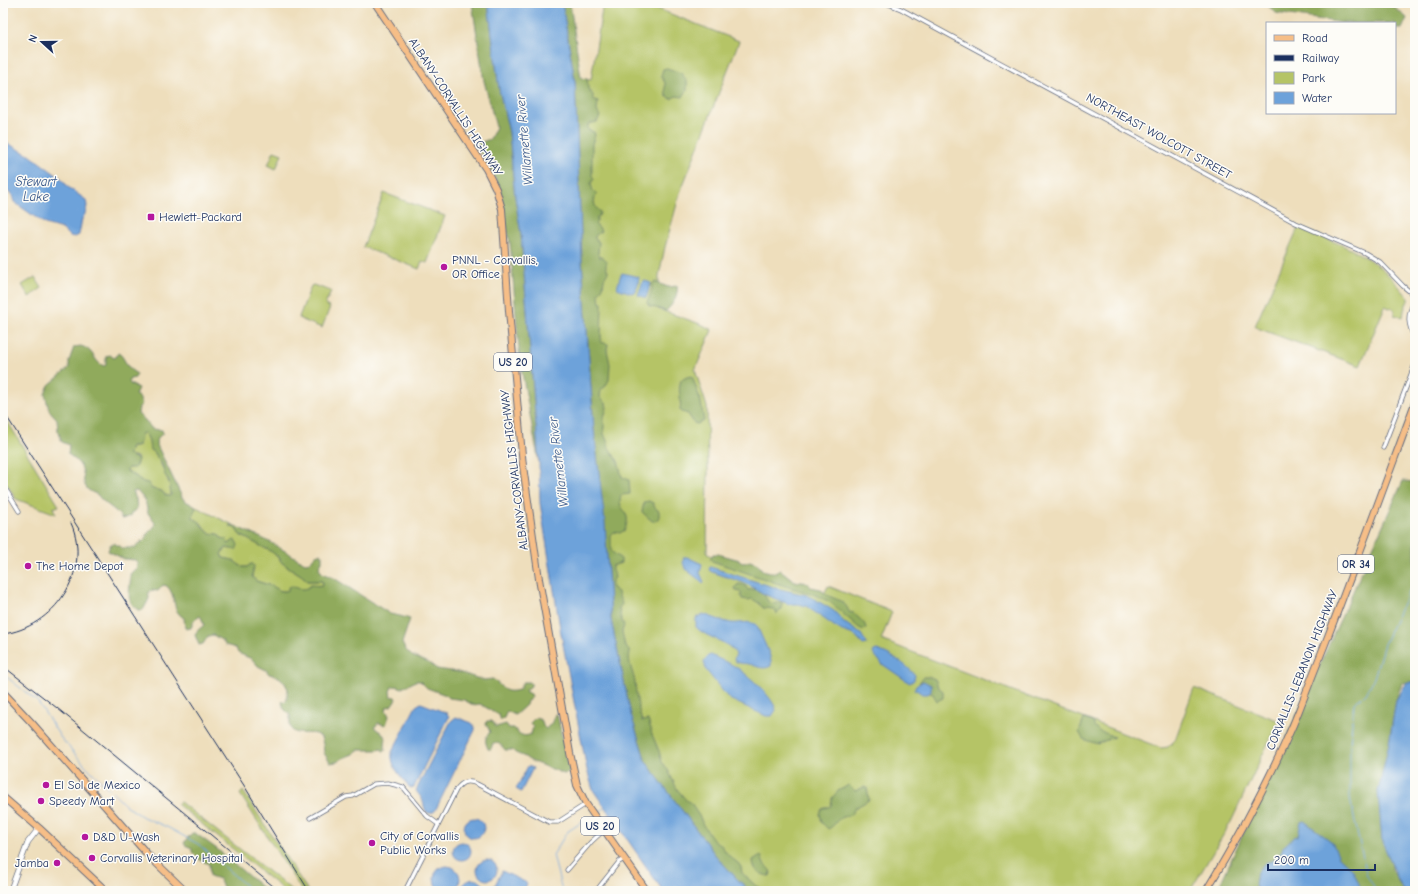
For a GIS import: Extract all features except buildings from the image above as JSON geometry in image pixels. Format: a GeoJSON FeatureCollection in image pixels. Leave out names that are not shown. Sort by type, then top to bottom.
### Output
{"type":"FeatureCollection","features":[{"type":"Feature","properties":{"kind":"main road","name":"ALBANY-CORVALLIS HIGHWAY"},"geometry":{"type":"LineString","coordinates":[[375,3],[486,169],[493,182],[499,199],[503,218],[509,311],[523,466],[539,579],[570,753],[577,785],[586,804]]}},
{"type":"Feature","properties":{"kind":"main road","name":"CORVALLIS-LEBANON HIGHWAY"},"geometry":{"type":"LineString","coordinates":[[1206,891],[1244,824],[1270,774],[1293,724],[1353,571],[1415,403]]}},
{"type":"Feature","properties":{"kind":"main road"},"geometry":{"type":"LineString","coordinates":[[3,692],[148,855],[184,891]]}},
{"type":"Feature","properties":{"kind":"main road"},"geometry":{"type":"LineString","coordinates":[[3,797],[39,828],[106,891]]}},
{"type":"Feature","properties":{"kind":"main road","name":"US 20"},"geometry":{"type":"LineString","coordinates":[[586,804],[603,831],[647,891]]}},
{"type":"Feature","properties":{"kind":"street","name":"NORTHEAST WOLCOTT STREET"},"geometry":{"type":"LineString","coordinates":[[886,3],[901,9],[1296,223],[1365,253],[1380,262],[1415,296]]}},
{"type":"Feature","properties":{"kind":"street"},"geometry":{"type":"LineString","coordinates":[[1415,302],[1409,313],[1408,320],[1411,332],[1415,339]]}},
{"type":"Feature","properties":{"kind":"street"},"geometry":{"type":"LineString","coordinates":[[1383,448],[1415,364]]}},
{"type":"Feature","properties":{"kind":"street"},"geometry":{"type":"LineString","coordinates":[[3,484],[19,511]]}},
{"type":"Feature","properties":{"kind":"street"},"geometry":{"type":"LineString","coordinates":[[405,891],[438,824],[461,783],[470,781],[477,784],[549,822],[558,822],[586,804]]}},
{"type":"Feature","properties":{"kind":"street"},"geometry":{"type":"LineString","coordinates":[[310,818],[346,797],[353,796],[374,784],[388,783],[403,787],[427,816],[438,824]]}},
{"type":"Feature","properties":{"kind":"street"},"geometry":{"type":"LineString","coordinates":[[10,891],[28,842],[39,828]]}},
{"type":"Feature","properties":{"kind":"street"},"geometry":{"type":"LineString","coordinates":[[567,870],[591,842],[603,831]]}},
{"type":"Feature","properties":{"kind":"street"},"geometry":{"type":"LineString","coordinates":[[596,891],[619,862],[624,859]]}},
{"type":"Feature","properties":{"kind":"green space"},"geometry":{"type":"Polygon","coordinates":[[[472,3],[488,3],[499,89],[509,132],[515,197],[521,234],[539,463],[520,362],[510,243],[499,186],[476,144],[490,139],[496,127],[484,81],[472,3]]]}},
{"type":"Feature","properties":{"kind":"green space"},"geometry":{"type":"Polygon","coordinates":[[[562,3],[570,3],[581,78],[587,79],[588,89],[593,95],[593,99],[598,101],[597,111],[600,116],[597,122],[588,124],[588,130],[594,132],[595,135],[592,144],[592,176],[594,178],[591,184],[593,191],[597,194],[594,201],[595,205],[600,211],[595,224],[601,230],[595,236],[595,239],[599,242],[599,257],[603,257],[606,260],[606,268],[608,272],[604,279],[603,287],[599,293],[600,303],[602,303],[601,342],[608,344],[607,350],[610,364],[609,380],[605,387],[601,390],[600,397],[606,403],[607,408],[604,417],[604,434],[609,448],[618,461],[622,477],[629,480],[630,494],[621,495],[620,499],[620,503],[627,519],[625,530],[620,533],[614,532],[611,535],[611,551],[621,559],[621,563],[612,566],[612,572],[614,572],[615,578],[612,580],[612,588],[618,592],[622,604],[619,608],[624,625],[622,632],[625,646],[630,652],[629,660],[634,679],[639,712],[642,721],[648,720],[662,762],[668,770],[677,789],[686,800],[692,804],[703,825],[716,843],[720,844],[728,855],[739,864],[742,873],[756,886],[767,891],[750,891],[716,856],[646,762],[631,715],[611,620],[605,533],[594,430],[582,261],[575,82],[562,3]]]}},
{"type":"Feature","properties":{"kind":"green space"},"geometry":{"type":"Polygon","coordinates":[[[603,3],[643,3],[739,41],[680,193],[659,275],[658,309],[703,325],[712,330],[695,370],[707,407],[707,554],[824,594],[828,586],[892,612],[881,640],[1161,748],[1168,747],[1175,740],[1194,688],[1277,720],[1278,722],[1231,822],[1190,891],[750,891],[716,856],[631,715],[611,620],[605,533],[591,394],[584,293],[575,78],[591,80],[603,3]]]}},
{"type":"Feature","properties":{"kind":"green space"},"geometry":{"type":"Polygon","coordinates":[[[1265,3],[1389,3],[1407,18],[1402,29],[1396,29],[1396,22],[1336,22],[1276,13],[1265,3]]]}},
{"type":"Feature","properties":{"kind":"green space"},"geometry":{"type":"Polygon","coordinates":[[[667,68],[681,73],[687,81],[687,90],[683,97],[676,96],[671,99],[666,96],[665,83],[661,76],[663,69],[667,68]]]}},
{"type":"Feature","properties":{"kind":"green space"},"geometry":{"type":"Polygon","coordinates":[[[274,151],[282,154],[276,169],[268,165],[274,151]]]}},
{"type":"Feature","properties":{"kind":"green space"},"geometry":{"type":"Polygon","coordinates":[[[384,193],[445,216],[427,263],[422,261],[419,269],[363,247],[384,193]]]}},
{"type":"Feature","properties":{"kind":"green space"},"geometry":{"type":"Polygon","coordinates":[[[1298,228],[1339,244],[1366,257],[1393,279],[1409,298],[1403,317],[1394,315],[1394,310],[1385,306],[1360,366],[1255,326],[1298,228]]]}},
{"type":"Feature","properties":{"kind":"green space"},"geometry":{"type":"Polygon","coordinates":[[[35,277],[42,288],[29,297],[22,285],[35,277]]]}},
{"type":"Feature","properties":{"kind":"green space"},"geometry":{"type":"Polygon","coordinates":[[[655,282],[668,287],[677,286],[677,293],[674,300],[666,311],[649,306],[647,303],[652,289],[652,284],[655,282]]]}},
{"type":"Feature","properties":{"kind":"green space"},"geometry":{"type":"Polygon","coordinates":[[[313,285],[331,291],[325,305],[330,307],[322,328],[300,319],[299,317],[311,286],[313,285]]]}},
{"type":"Feature","properties":{"kind":"green space"},"geometry":{"type":"Polygon","coordinates":[[[81,346],[86,348],[92,353],[100,364],[104,366],[106,365],[106,356],[110,355],[114,358],[118,353],[130,369],[137,374],[135,378],[130,379],[129,381],[130,384],[138,388],[135,395],[139,397],[142,404],[139,407],[138,414],[152,429],[162,430],[163,433],[158,438],[156,443],[182,497],[184,500],[196,507],[192,517],[200,522],[209,533],[218,534],[221,538],[226,539],[228,544],[234,540],[238,545],[236,550],[226,548],[221,554],[223,558],[233,560],[242,567],[247,567],[253,564],[252,576],[256,581],[272,586],[281,591],[288,591],[288,587],[305,589],[311,585],[321,586],[323,583],[322,581],[308,581],[282,563],[272,552],[240,535],[236,529],[230,525],[231,524],[270,542],[305,563],[310,562],[316,555],[321,553],[322,561],[319,568],[322,573],[334,578],[390,614],[410,619],[402,643],[405,649],[412,656],[429,663],[437,669],[458,672],[483,680],[493,679],[507,691],[519,690],[523,682],[530,682],[531,686],[525,691],[531,694],[532,697],[527,701],[526,705],[515,715],[507,711],[501,721],[499,715],[480,704],[473,705],[464,700],[449,698],[446,695],[427,688],[420,681],[416,681],[402,688],[397,686],[392,687],[390,691],[391,696],[395,697],[396,699],[391,706],[387,707],[386,710],[389,716],[386,725],[378,723],[375,727],[385,738],[385,751],[382,749],[358,750],[337,762],[330,763],[324,753],[321,737],[316,734],[297,733],[291,729],[290,715],[284,709],[282,702],[287,700],[288,689],[284,682],[278,677],[269,674],[266,670],[258,666],[252,659],[238,653],[236,648],[225,645],[223,641],[213,635],[208,636],[203,644],[199,645],[195,635],[204,625],[201,617],[199,616],[196,618],[191,628],[186,629],[184,618],[177,611],[172,594],[167,586],[163,585],[158,591],[151,590],[149,593],[149,600],[143,610],[138,610],[133,606],[129,598],[130,574],[137,567],[137,562],[135,560],[124,559],[108,551],[110,545],[114,543],[122,548],[134,548],[146,539],[147,534],[154,527],[155,523],[148,513],[145,500],[137,491],[133,492],[136,499],[137,509],[131,513],[131,516],[122,519],[118,513],[98,495],[88,490],[84,484],[81,467],[68,454],[69,445],[62,442],[58,431],[57,419],[49,410],[45,394],[49,385],[69,368],[69,361],[74,347],[81,346]],[[144,433],[141,434],[140,441],[136,447],[131,447],[129,455],[138,459],[135,468],[128,468],[127,471],[137,477],[140,481],[148,483],[152,489],[162,491],[165,495],[169,496],[171,495],[169,481],[156,454],[150,450],[147,436],[144,433]]]}},
{"type":"Feature","properties":{"kind":"green space"},"geometry":{"type":"Polygon","coordinates":[[[692,376],[701,402],[704,421],[697,424],[694,423],[688,414],[680,410],[679,388],[681,380],[692,376]]]}},
{"type":"Feature","properties":{"kind":"green space"},"geometry":{"type":"Polygon","coordinates":[[[6,419],[59,506],[53,508],[56,514],[16,499],[3,478],[3,427],[6,419]]]}},
{"type":"Feature","properties":{"kind":"green space"},"geometry":{"type":"Polygon","coordinates":[[[144,433],[149,440],[150,450],[156,454],[167,479],[171,495],[169,496],[165,495],[162,491],[152,489],[127,471],[128,468],[136,466],[138,459],[137,457],[129,455],[129,453],[131,447],[138,446],[141,434],[144,433]]]}},
{"type":"Feature","properties":{"kind":"green space"},"geometry":{"type":"Polygon","coordinates":[[[1403,481],[1415,482],[1415,680],[1414,682],[1402,683],[1396,700],[1389,744],[1392,869],[1403,891],[1220,891],[1218,889],[1403,481]]]}},
{"type":"Feature","properties":{"kind":"green space"},"geometry":{"type":"Polygon","coordinates":[[[649,501],[653,503],[655,508],[659,511],[659,518],[655,521],[652,521],[642,512],[644,502],[649,501]]]}},
{"type":"Feature","properties":{"kind":"green space"},"geometry":{"type":"Polygon","coordinates":[[[196,507],[231,524],[230,526],[236,529],[240,535],[272,552],[284,564],[308,581],[322,581],[323,585],[310,586],[306,589],[290,586],[288,591],[281,591],[272,586],[256,581],[252,576],[254,569],[251,564],[247,567],[242,567],[233,560],[223,558],[221,554],[226,548],[230,549],[230,543],[228,544],[216,533],[211,534],[200,522],[193,519],[192,515],[196,507]]]}},
{"type":"Feature","properties":{"kind":"green space"},"geometry":{"type":"Polygon","coordinates":[[[713,554],[740,560],[743,563],[750,561],[758,564],[762,570],[775,573],[780,570],[795,581],[807,583],[810,587],[821,589],[824,593],[844,603],[849,612],[854,613],[864,623],[866,628],[863,630],[858,627],[830,602],[815,595],[712,561],[710,559],[713,554]]]}},
{"type":"Feature","properties":{"kind":"green space"},"geometry":{"type":"Polygon","coordinates":[[[739,584],[745,585],[748,590],[758,589],[763,592],[770,603],[782,602],[782,609],[776,613],[774,609],[763,608],[759,603],[752,599],[742,599],[741,592],[736,591],[735,588],[739,584]]]}},
{"type":"Feature","properties":{"kind":"green space"},"geometry":{"type":"Polygon","coordinates":[[[923,677],[935,679],[938,687],[943,691],[943,698],[937,701],[933,694],[929,693],[931,691],[923,681],[919,683],[923,677]]]}},
{"type":"Feature","properties":{"kind":"green space"},"geometry":{"type":"Polygon","coordinates":[[[555,714],[557,714],[570,772],[564,774],[535,763],[512,750],[505,750],[497,743],[493,743],[491,749],[488,749],[486,740],[490,732],[486,723],[487,721],[492,721],[496,727],[506,724],[509,728],[514,728],[519,734],[526,736],[531,734],[533,727],[530,723],[536,717],[542,721],[543,726],[546,729],[552,722],[555,714]]]}},
{"type":"Feature","properties":{"kind":"green space"},"geometry":{"type":"Polygon","coordinates":[[[1084,719],[1094,723],[1094,726],[1100,732],[1114,737],[1097,744],[1083,739],[1079,732],[1084,719]]]}},
{"type":"Feature","properties":{"kind":"green space"},"geometry":{"type":"Polygon","coordinates":[[[849,785],[855,791],[864,787],[867,788],[869,800],[855,808],[851,815],[842,817],[828,829],[822,823],[820,814],[822,809],[831,806],[832,798],[838,791],[849,785]]]}},
{"type":"Feature","properties":{"kind":"green space"},"geometry":{"type":"Polygon","coordinates":[[[243,791],[308,891],[302,891],[240,794],[243,791]]]}},
{"type":"Feature","properties":{"kind":"green space"},"geometry":{"type":"Polygon","coordinates":[[[180,802],[293,891],[285,891],[177,804],[180,802]]]}},
{"type":"Feature","properties":{"kind":"green space"},"geometry":{"type":"Polygon","coordinates":[[[192,833],[195,833],[217,849],[266,891],[229,891],[223,887],[219,879],[210,876],[209,864],[200,860],[192,852],[192,848],[185,845],[184,843],[192,833]]]}},
{"type":"Feature","properties":{"kind":"green space"},"geometry":{"type":"Polygon","coordinates":[[[759,856],[762,857],[765,866],[770,870],[770,876],[758,872],[754,867],[753,860],[759,856]]]}},
{"type":"Feature","properties":{"kind":"water","name":"Willamette River"},"geometry":{"type":"Polygon","coordinates":[[[488,3],[562,3],[575,82],[582,261],[594,430],[605,523],[611,620],[631,715],[646,762],[716,856],[750,891],[663,891],[593,790],[587,770],[561,634],[540,503],[539,463],[521,234],[515,197],[509,132],[499,89],[488,3]]]}},
{"type":"Feature","properties":{"kind":"water","name":"Stewart Lake"},"geometry":{"type":"Polygon","coordinates":[[[3,141],[31,156],[62,179],[68,187],[86,200],[87,206],[82,219],[79,235],[75,237],[69,236],[62,229],[45,224],[14,202],[12,195],[3,187],[3,141]]]}},
{"type":"Feature","properties":{"kind":"water"},"geometry":{"type":"Polygon","coordinates":[[[622,273],[639,277],[638,285],[634,292],[631,293],[617,288],[622,273]]]}},
{"type":"Feature","properties":{"kind":"water"},"geometry":{"type":"Polygon","coordinates":[[[643,281],[651,283],[646,298],[638,295],[643,281]]]}},
{"type":"Feature","properties":{"kind":"water"},"geometry":{"type":"Polygon","coordinates":[[[684,557],[702,564],[700,573],[704,582],[703,583],[686,569],[683,562],[684,557]]]}},
{"type":"Feature","properties":{"kind":"water"},"geometry":{"type":"Polygon","coordinates":[[[710,567],[780,589],[806,595],[834,611],[845,623],[861,634],[867,644],[863,645],[854,635],[842,631],[806,606],[789,604],[766,595],[745,583],[712,572],[709,570],[710,567]]]}},
{"type":"Feature","properties":{"kind":"water"},"geometry":{"type":"Polygon","coordinates":[[[703,614],[731,623],[753,623],[758,627],[769,652],[771,666],[762,668],[735,661],[734,659],[736,654],[732,649],[723,642],[706,634],[696,627],[696,618],[703,614]]]}},
{"type":"Feature","properties":{"kind":"water"},"geometry":{"type":"Polygon","coordinates":[[[877,650],[892,657],[907,667],[915,675],[914,680],[910,683],[908,682],[882,664],[873,653],[877,650]]]}},
{"type":"Feature","properties":{"kind":"water"},"geometry":{"type":"Polygon","coordinates":[[[711,655],[736,667],[760,688],[774,705],[776,710],[772,716],[766,716],[729,699],[706,670],[704,661],[711,655]]]}},
{"type":"Feature","properties":{"kind":"water"},"geometry":{"type":"Polygon","coordinates":[[[923,681],[931,685],[931,691],[928,694],[922,694],[915,689],[916,686],[923,681]]]}},
{"type":"Feature","properties":{"kind":"water"},"geometry":{"type":"Polygon","coordinates":[[[1407,682],[1414,682],[1415,684],[1415,891],[1403,891],[1382,841],[1378,792],[1389,744],[1396,700],[1407,682]]]}},
{"type":"Feature","properties":{"kind":"water"},"geometry":{"type":"Polygon","coordinates":[[[421,703],[447,713],[449,717],[414,787],[411,788],[394,766],[392,752],[416,706],[421,703]]]}},
{"type":"Feature","properties":{"kind":"water"},"geometry":{"type":"Polygon","coordinates":[[[456,717],[472,723],[475,730],[435,811],[429,813],[427,812],[422,799],[416,791],[451,721],[456,717]]]}},
{"type":"Feature","properties":{"kind":"water"},"geometry":{"type":"Polygon","coordinates":[[[528,766],[533,768],[521,792],[516,789],[528,766]]]}},
{"type":"Feature","properties":{"kind":"water"},"geometry":{"type":"Polygon","coordinates":[[[474,818],[481,821],[484,828],[481,835],[474,838],[467,835],[464,828],[467,821],[474,818]]]}},
{"type":"Feature","properties":{"kind":"water"},"geometry":{"type":"Polygon","coordinates":[[[1304,821],[1332,842],[1339,857],[1353,870],[1362,891],[1259,891],[1255,886],[1257,872],[1265,863],[1272,861],[1281,853],[1283,847],[1294,837],[1298,836],[1301,822],[1304,821]]]}},
{"type":"Feature","properties":{"kind":"water"},"geometry":{"type":"Polygon","coordinates":[[[458,842],[466,842],[471,847],[469,858],[466,860],[458,860],[453,855],[453,847],[458,842]]]}},
{"type":"Feature","properties":{"kind":"water"},"geometry":{"type":"Polygon","coordinates":[[[483,860],[491,860],[497,866],[497,874],[491,880],[483,880],[477,874],[477,866],[483,860]]]}},
{"type":"Feature","properties":{"kind":"water"},"geometry":{"type":"Polygon","coordinates":[[[447,866],[456,870],[460,879],[456,888],[447,892],[438,888],[434,879],[438,870],[447,866]]]}},
{"type":"Feature","properties":{"kind":"water"},"geometry":{"type":"Polygon","coordinates":[[[502,871],[527,883],[524,891],[492,891],[502,871]]]}},
{"type":"Feature","properties":{"kind":"water"},"geometry":{"type":"Polygon","coordinates":[[[472,879],[481,882],[486,891],[460,891],[464,883],[472,879]]]}},
{"type":"Feature","properties":{"kind":"waterway"},"geometry":{"type":"LineString","coordinates":[[1377,891],[1367,876],[1350,799],[1350,745],[1354,703],[1366,694],[1374,678],[1384,644],[1409,591],[1415,583]]}},
{"type":"Feature","properties":{"kind":"waterway"},"geometry":{"type":"LineString","coordinates":[[3,674],[38,702],[61,738],[84,764],[125,805],[143,817],[167,827],[198,844],[252,891]]}},
{"type":"Feature","properties":{"kind":"waterway"},"geometry":{"type":"LineString","coordinates":[[599,812],[605,808]]}},
{"type":"Feature","properties":{"kind":"waterway"},"geometry":{"type":"LineString","coordinates":[[562,891],[553,855],[567,832],[585,820]]}},
{"type":"Feature","properties":{"kind":"railway"},"geometry":{"type":"LineString","coordinates":[[3,411],[245,787],[309,891]]}},
{"type":"Feature","properties":{"kind":"railway"},"geometry":{"type":"LineString","coordinates":[[3,634],[21,630],[38,621],[52,609],[64,595],[72,578],[77,560],[76,542],[71,523]]}},
{"type":"Feature","properties":{"kind":"railway"},"geometry":{"type":"LineString","coordinates":[[3,666],[57,708],[279,891]]}},
{"type":"Feature","properties":{"kind":"place","name":"Hewlett-Packard"},"geometry":{"type":"Point","coordinates":[151,217]}},
{"type":"Feature","properties":{"kind":"place","name":"PNNL - Corvallis, OR Office"},"geometry":{"type":"Point","coordinates":[444,267]}},
{"type":"Feature","properties":{"kind":"place","name":"The Home Depot"},"geometry":{"type":"Point","coordinates":[28,566]}},
{"type":"Feature","properties":{"kind":"place","name":"El Sol de Mexico"},"geometry":{"type":"Point","coordinates":[46,785]}},
{"type":"Feature","properties":{"kind":"place","name":"Speedy Mart"},"geometry":{"type":"Point","coordinates":[41,801]}},
{"type":"Feature","properties":{"kind":"place","name":"D&D U-Wash"},"geometry":{"type":"Point","coordinates":[85,837]}},
{"type":"Feature","properties":{"kind":"place","name":"City of Corvallis Public Works"},"geometry":{"type":"Point","coordinates":[372,843]}},
{"type":"Feature","properties":{"kind":"place","name":"Corvallis Veterinary Hospital"},"geometry":{"type":"Point","coordinates":[92,858]}},
{"type":"Feature","properties":{"kind":"place","name":"Jamba"},"geometry":{"type":"Point","coordinates":[57,863]}}]}
